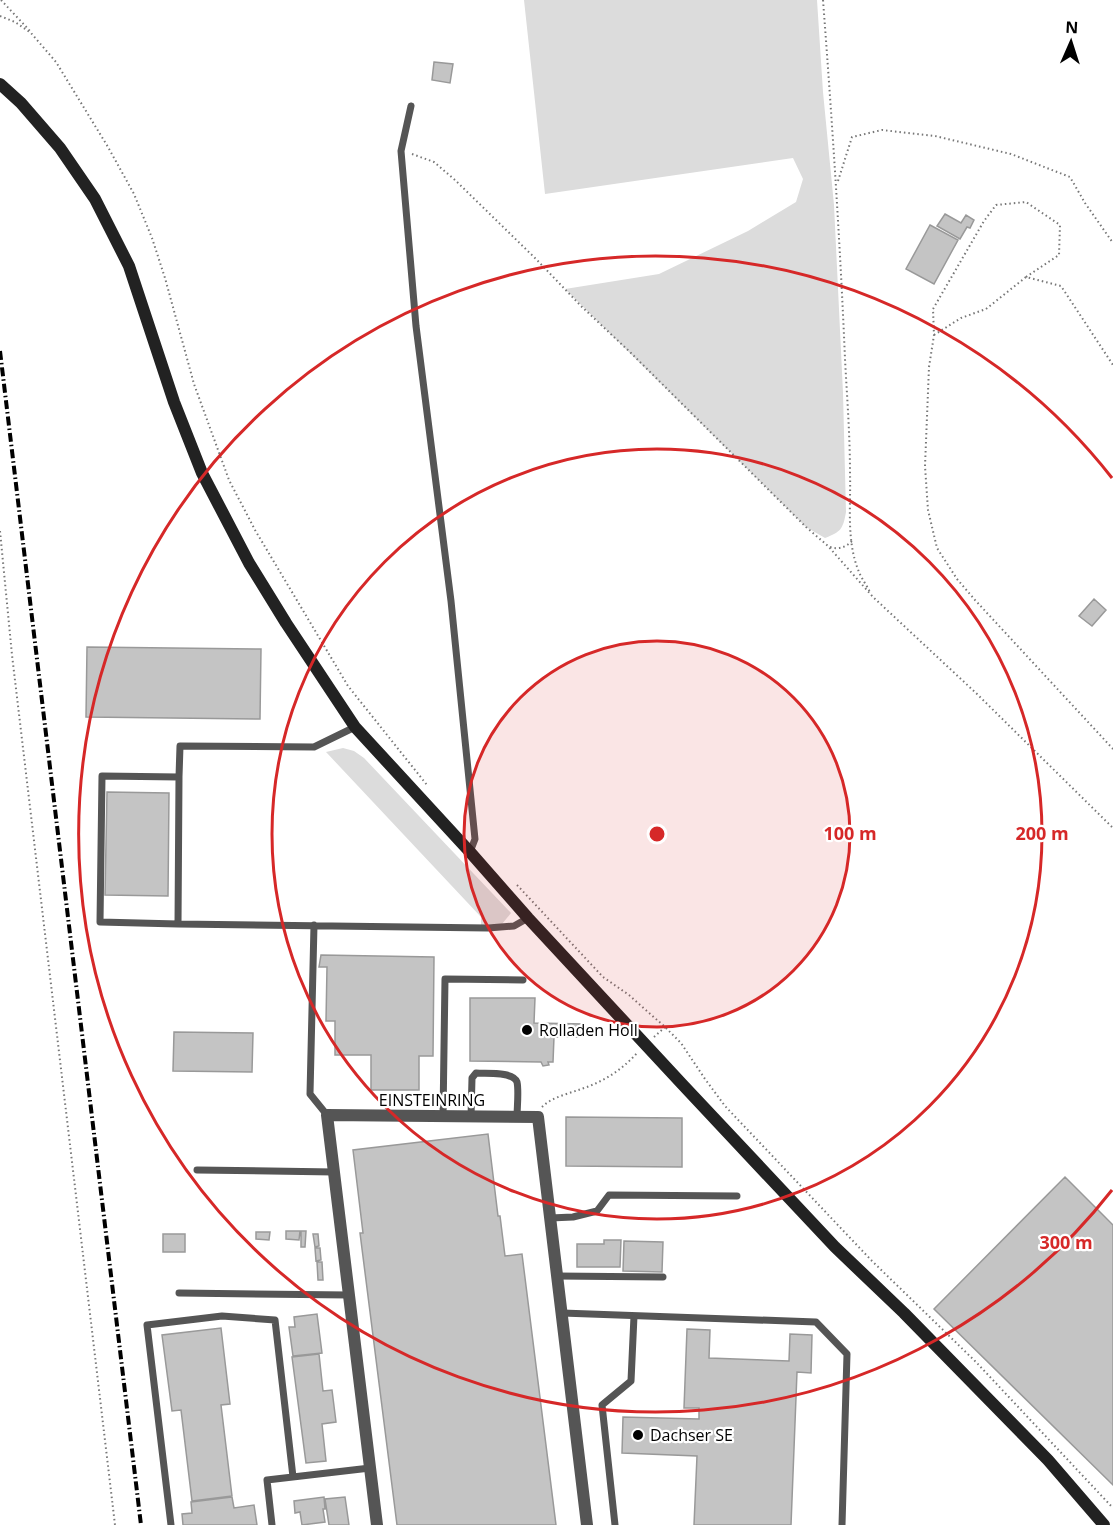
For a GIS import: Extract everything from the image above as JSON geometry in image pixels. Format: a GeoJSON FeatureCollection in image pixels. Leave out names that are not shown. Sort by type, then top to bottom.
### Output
{"type":"FeatureCollection","features":[{"type":"Feature","properties":{"kind":"street"},"geometry":{"type":"LineString","coordinates":[[0,84],[21,103],[60,148],[95,199],[129,266],[174,402],[202,473],[249,563],[355,727],[528,918],[835,1247],[904,1313],[1048,1460],[1104,1525]]}},
{"type":"Feature","properties":{"kind":"street"},"geometry":{"type":"LineString","coordinates":[[327,1115],[377,1525]]}},
{"type":"Feature","properties":{"kind":"street","name":"EINSTEINRING"},"geometry":{"type":"LineString","coordinates":[[327,1115],[538,1117]]}},
{"type":"Feature","properties":{"kind":"street"},"geometry":{"type":"LineString","coordinates":[[538,1117],[587,1525]]}},
{"type":"Feature","properties":{"kind":"lane"},"geometry":{"type":"LineString","coordinates":[[411,106],[401,150],[416,326],[451,601],[475,839],[470,852]]}},
{"type":"Feature","properties":{"kind":"lane"},"geometry":{"type":"LineString","coordinates":[[178,924],[180,746],[314,747],[355,727]]}},
{"type":"Feature","properties":{"kind":"lane"},"geometry":{"type":"LineString","coordinates":[[179,777],[102,776],[100,922],[488,928],[514,926],[528,918]]}},
{"type":"Feature","properties":{"kind":"lane"},"geometry":{"type":"LineString","coordinates":[[314,925],[310,1094],[327,1115]]}},
{"type":"Feature","properties":{"kind":"lane"},"geometry":{"type":"LineString","coordinates":[[442,1116],[445,979],[523,980]]}},
{"type":"Feature","properties":{"kind":"lane"},"geometry":{"type":"LineString","coordinates":[[471,1117],[472,1078],[476,1073],[514,1077],[517,1083],[518,1117]]}},
{"type":"Feature","properties":{"kind":"lane"},"geometry":{"type":"LineString","coordinates":[[197,1170],[334,1172]]}},
{"type":"Feature","properties":{"kind":"lane"},"geometry":{"type":"LineString","coordinates":[[550,1218],[573,1217],[597,1211],[609,1195],[737,1196]]}},
{"type":"Feature","properties":{"kind":"lane"},"geometry":{"type":"LineString","coordinates":[[557,1276],[663,1277]]}},
{"type":"Feature","properties":{"kind":"lane"},"geometry":{"type":"LineString","coordinates":[[179,1293],[349,1295]]}},
{"type":"Feature","properties":{"kind":"lane"},"geometry":{"type":"LineString","coordinates":[[562,1313],[816,1323],[847,1353],[842,1525]]}},
{"type":"Feature","properties":{"kind":"lane"},"geometry":{"type":"LineString","coordinates":[[171,1525],[147,1325],[222,1316],[275,1320],[293,1477]]}},
{"type":"Feature","properties":{"kind":"lane"},"geometry":{"type":"LineString","coordinates":[[615,1525],[602,1405],[631,1381],[634,1316]]}},
{"type":"Feature","properties":{"kind":"lane"},"geometry":{"type":"LineString","coordinates":[[272,1525],[267,1480],[370,1468]]}},
{"type":"Feature","properties":{"kind":"path"},"geometry":{"type":"LineString","coordinates":[[2,0],[57,62],[134,194],[165,278],[194,384],[209,429],[229,480],[255,530],[348,686],[428,786]]}},
{"type":"Feature","properties":{"kind":"path"},"geometry":{"type":"LineString","coordinates":[[823,0],[837,183],[850,463],[849,513],[859,572],[873,597]]}},
{"type":"Feature","properties":{"kind":"path"},"geometry":{"type":"LineString","coordinates":[[0,16],[15,22],[31,33]]}},
{"type":"Feature","properties":{"kind":"path"},"geometry":{"type":"LineString","coordinates":[[837,183],[852,137],[882,130],[935,136],[1011,154],[1070,177],[1113,243]]}},
{"type":"Feature","properties":{"kind":"path"},"geometry":{"type":"LineString","coordinates":[[401,150],[434,162],[455,180],[806,527],[828,546],[873,597],[977,694],[1113,828]]}},
{"type":"Feature","properties":{"kind":"path"},"geometry":{"type":"LineString","coordinates":[[934,335],[961,318],[986,309],[1026,277],[1059,255],[1060,225],[1026,202],[996,205],[984,221],[933,309],[934,335],[929,367],[925,466],[928,510],[937,548],[957,579],[1113,749]]}},
{"type":"Feature","properties":{"kind":"path"},"geometry":{"type":"LineString","coordinates":[[1026,277],[1061,286],[1113,365]]}},
{"type":"Feature","properties":{"kind":"path"},"geometry":{"type":"LineString","coordinates":[[0,531],[13,667],[115,1525]]}},
{"type":"Feature","properties":{"kind":"path"},"geometry":{"type":"LineString","coordinates":[[828,546],[836,549],[852,541]]}},
{"type":"Feature","properties":{"kind":"path"},"geometry":{"type":"LineString","coordinates":[[517,885],[603,977],[629,995],[666,1027],[681,1043],[725,1106],[872,1261],[976,1362],[1113,1508]]}},
{"type":"Feature","properties":{"kind":"path"},"geometry":{"type":"LineString","coordinates":[[653,1038],[666,1027]]}},
{"type":"Feature","properties":{"kind":"path"},"geometry":{"type":"LineString","coordinates":[[538,1117],[543,1106],[552,1100],[598,1083],[637,1053]]}},
{"type":"Feature","properties":{"kind":"shaded area"},"geometry":{"type":"Polygon","coordinates":[[[524,0],[817,0],[834,205],[843,393],[846,512],[842,526],[835,534],[825,538],[806,527],[565,289],[659,274],[748,231],[796,202],[803,179],[793,158],[545,194],[524,0]]]}},
{"type":"Feature","properties":{"kind":"shaded area"},"geometry":{"type":"Polygon","coordinates":[[[343,748],[354,751],[364,758],[511,913],[502,924],[481,925],[481,917],[326,752],[343,748]]]}},
{"type":"Feature","properties":{"kind":"building"},"geometry":{"type":"Polygon","coordinates":[[[434,62],[453,64],[450,83],[432,80],[434,62]]]}},
{"type":"Feature","properties":{"kind":"building"},"geometry":{"type":"Polygon","coordinates":[[[945,214],[961,223],[966,215],[974,220],[960,239],[937,226],[945,214]]]}},
{"type":"Feature","properties":{"kind":"building"},"geometry":{"type":"Polygon","coordinates":[[[930,225],[958,240],[934,284],[906,269],[930,225]]]}},
{"type":"Feature","properties":{"kind":"building"},"geometry":{"type":"Polygon","coordinates":[[[1094,599],[1106,610],[1092,626],[1079,616],[1094,599]]]}},
{"type":"Feature","properties":{"kind":"building"},"geometry":{"type":"Polygon","coordinates":[[[87,647],[261,649],[260,719],[86,717],[87,647]]]}},
{"type":"Feature","properties":{"kind":"building"},"geometry":{"type":"Polygon","coordinates":[[[107,792],[169,793],[168,896],[105,895],[107,792]]]}},
{"type":"Feature","properties":{"kind":"building"},"geometry":{"type":"Polygon","coordinates":[[[321,955],[434,957],[433,1056],[419,1056],[419,1090],[371,1090],[371,1055],[335,1055],[335,1021],[326,1021],[327,967],[319,967],[321,955]]]}},
{"type":"Feature","properties":{"kind":"building","name":"Rolladen Holl"},"geometry":{"type":"Polygon","coordinates":[[[470,998],[535,998],[534,1023],[584,1024],[584,1037],[554,1037],[553,1062],[548,1062],[549,1065],[543,1066],[541,1062],[470,1061],[470,998]]]}},
{"type":"Feature","properties":{"kind":"building"},"geometry":{"type":"Polygon","coordinates":[[[174,1032],[253,1033],[252,1072],[173,1071],[174,1032]]]}},
{"type":"Feature","properties":{"kind":"building"},"geometry":{"type":"Polygon","coordinates":[[[566,1117],[682,1118],[682,1167],[566,1166],[566,1117]]]}},
{"type":"Feature","properties":{"kind":"building"},"geometry":{"type":"Polygon","coordinates":[[[488,1134],[505,1256],[522,1254],[556,1525],[397,1525],[360,1233],[363,1233],[353,1150],[488,1134]]]}},
{"type":"Feature","properties":{"kind":"building"},"geometry":{"type":"Polygon","coordinates":[[[1065,1177],[1113,1225],[1113,1485],[934,1309],[1065,1177]]]}},
{"type":"Feature","properties":{"kind":"building"},"geometry":{"type":"Polygon","coordinates":[[[286,1231],[300,1231],[299,1240],[286,1239],[286,1231]]]}},
{"type":"Feature","properties":{"kind":"building"},"geometry":{"type":"Polygon","coordinates":[[[301,1231],[306,1231],[305,1247],[301,1247],[301,1231]]]}},
{"type":"Feature","properties":{"kind":"building"},"geometry":{"type":"Polygon","coordinates":[[[256,1232],[270,1232],[269,1240],[256,1239],[256,1232]]]}},
{"type":"Feature","properties":{"kind":"building"},"geometry":{"type":"Polygon","coordinates":[[[163,1234],[185,1234],[185,1252],[163,1252],[163,1234]]]}},
{"type":"Feature","properties":{"kind":"building"},"geometry":{"type":"Polygon","coordinates":[[[313,1234],[318,1234],[319,1246],[315,1247],[313,1234]]]}},
{"type":"Feature","properties":{"kind":"building"},"geometry":{"type":"Polygon","coordinates":[[[604,1240],[621,1240],[620,1267],[577,1267],[577,1244],[604,1244],[604,1240]]]}},
{"type":"Feature","properties":{"kind":"building"},"geometry":{"type":"Polygon","coordinates":[[[624,1241],[663,1242],[662,1272],[623,1271],[624,1241]]]}},
{"type":"Feature","properties":{"kind":"building"},"geometry":{"type":"Polygon","coordinates":[[[315,1248],[320,1248],[321,1260],[316,1261],[315,1248]]]}},
{"type":"Feature","properties":{"kind":"building"},"geometry":{"type":"Polygon","coordinates":[[[317,1262],[322,1262],[323,1280],[318,1280],[317,1262]]]}},
{"type":"Feature","properties":{"kind":"building"},"geometry":{"type":"Polygon","coordinates":[[[317,1314],[322,1353],[293,1356],[289,1327],[295,1327],[294,1317],[317,1314]]]}},
{"type":"Feature","properties":{"kind":"building"},"geometry":{"type":"Polygon","coordinates":[[[221,1328],[230,1404],[221,1405],[232,1496],[192,1501],[181,1410],[172,1411],[162,1335],[221,1328]]]}},
{"type":"Feature","properties":{"kind":"building"},"geometry":{"type":"Polygon","coordinates":[[[687,1329],[710,1330],[709,1358],[789,1361],[790,1334],[812,1335],[811,1373],[797,1372],[791,1525],[694,1525],[697,1456],[622,1453],[623,1417],[699,1419],[699,1408],[684,1408],[687,1329]]]}},
{"type":"Feature","properties":{"kind":"building"},"geometry":{"type":"Polygon","coordinates":[[[319,1354],[323,1391],[332,1390],[336,1422],[322,1424],[326,1461],[306,1463],[292,1357],[319,1354]]]}},
{"type":"Feature","properties":{"kind":"building"},"geometry":{"type":"Polygon","coordinates":[[[232,1497],[234,1508],[254,1505],[257,1525],[183,1525],[182,1514],[192,1513],[191,1502],[232,1497]]]}},
{"type":"Feature","properties":{"kind":"building"},"geometry":{"type":"Polygon","coordinates":[[[324,1497],[325,1522],[302,1525],[300,1512],[295,1513],[294,1501],[324,1497]]]}},
{"type":"Feature","properties":{"kind":"building"},"geometry":{"type":"Polygon","coordinates":[[[345,1497],[349,1525],[329,1525],[325,1499],[345,1497]]]}},
{"type":"Feature","properties":{"kind":"railway"},"geometry":{"type":"LineString","coordinates":[[0,351],[141,1525]]}},
{"type":"Feature","properties":{"kind":"place","name":"Rolladen Holl"},"geometry":{"type":"Point","coordinates":[527,1030]}},
{"type":"Feature","properties":{"kind":"place","name":"Dachser SE"},"geometry":{"type":"Point","coordinates":[638,1435]}}]}
